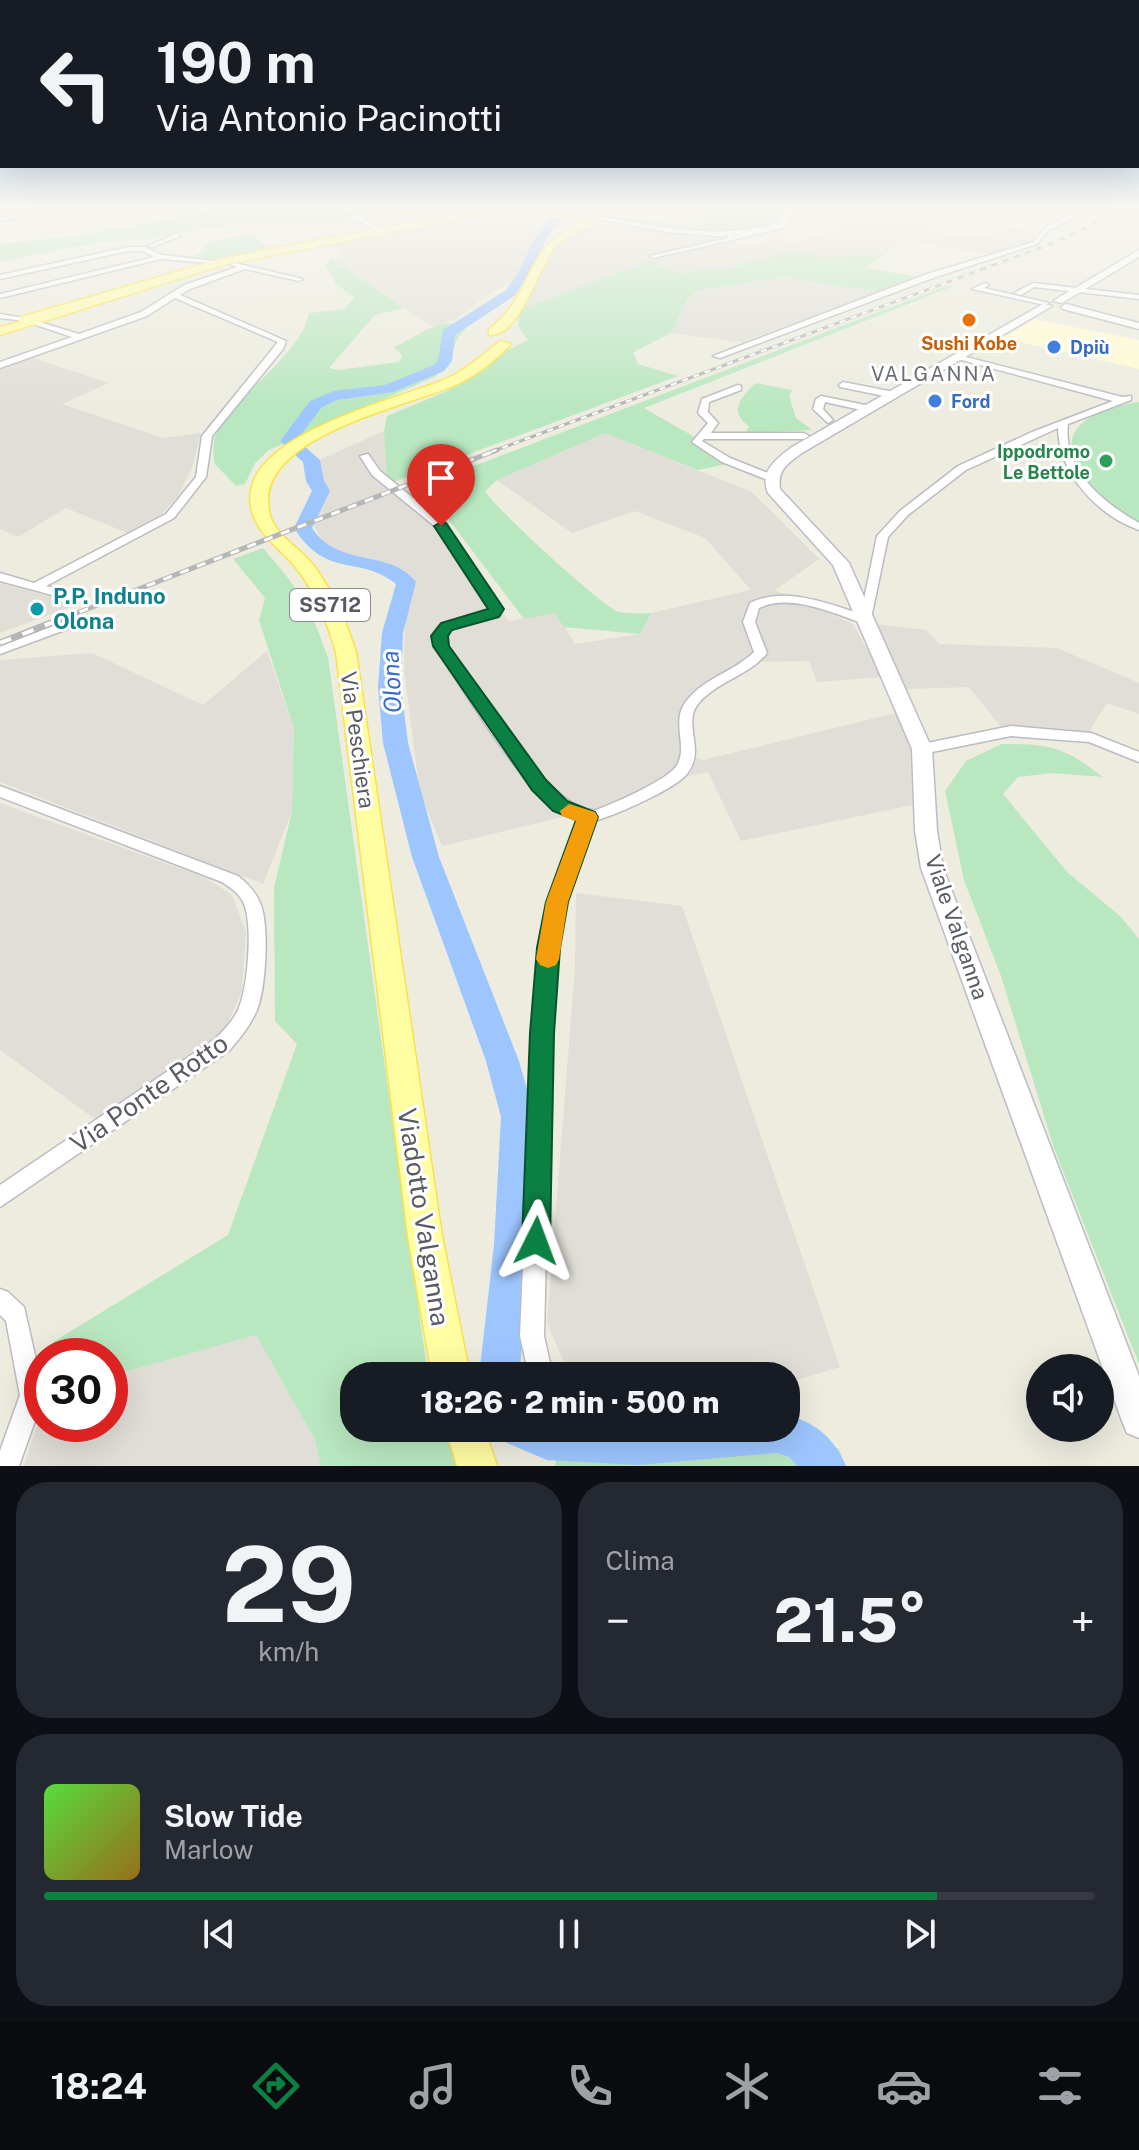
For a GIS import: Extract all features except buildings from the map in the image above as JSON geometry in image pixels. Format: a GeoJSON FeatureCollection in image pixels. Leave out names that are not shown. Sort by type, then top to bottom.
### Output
{"type":"FeatureCollection","features":[{"type":"Feature","properties":{"kind":"main road"},"geometry":{"type":"LineString","coordinates":[[0,331],[181,275]]}},
{"type":"Feature","properties":{"kind":"main road","name":"SS712"},"geometry":{"type":"LineString","coordinates":[[486,342],[507,320],[532,275]]}},
{"type":"Feature","properties":{"kind":"main road"},"geometry":{"type":"LineString","coordinates":[[769,477],[774,468],[797,450],[1100,275]]}},
{"type":"Feature","properties":{"kind":"main road"},"geometry":{"type":"LineString","coordinates":[[486,342],[509,340],[507,320]]}},
{"type":"Feature","properties":{"kind":"main road","name":"SS712"},"geometry":{"type":"LineString","coordinates":[[486,342],[509,340]]}},
{"type":"Feature","properties":{"kind":"main road","name":"Via Peschiera"},"geometry":{"type":"LineString","coordinates":[[401,1058],[346,652],[334,611],[308,571],[266,523],[259,504],[264,479],[284,454],[323,429],[456,380],[486,342]]}},
{"type":"Feature","properties":{"kind":"main road","name":"Viale Valganna"},"geometry":{"type":"LineString","coordinates":[[769,477],[773,490],[841,563],[922,749],[926,831],[932,868],[1139,1421]]}},
{"type":"Feature","properties":{"kind":"main road","name":"Viadotto Valganna"},"geometry":{"type":"LineString","coordinates":[[401,1058],[425,1236],[448,1362]]}},
{"type":"Feature","properties":{"kind":"main road"},"geometry":{"type":"LineString","coordinates":[[469,1442],[477,1466]]}},
{"type":"Feature","properties":{"kind":"street"},"geometry":{"type":"LineString","coordinates":[[0,296],[85,275]]}},
{"type":"Feature","properties":{"kind":"street"},"geometry":{"type":"LineString","coordinates":[[0,365],[144,314],[187,287],[221,275]]}},
{"type":"Feature","properties":{"kind":"street"},"geometry":{"type":"LineString","coordinates":[[280,275],[299,279]]}},
{"type":"Feature","properties":{"kind":"street"},"geometry":{"type":"LineString","coordinates":[[717,356],[932,275]]}},
{"type":"Feature","properties":{"kind":"street"},"geometry":{"type":"LineString","coordinates":[[1018,293],[1038,280],[1077,289],[1139,297]]}},
{"type":"Feature","properties":{"kind":"street"},"geometry":{"type":"LineString","coordinates":[[1028,297],[1021,301],[977,286],[1018,293],[1139,326]]}},
{"type":"Feature","properties":{"kind":"street"},"geometry":{"type":"LineString","coordinates":[[37,586],[170,516],[201,477],[207,436],[280,347],[282,341],[177,296]]}},
{"type":"Feature","properties":{"kind":"street"},"geometry":{"type":"LineString","coordinates":[[0,316],[33,321],[80,337]]}},
{"type":"Feature","properties":{"kind":"street"},"geometry":{"type":"LineString","coordinates":[[961,357],[1130,397]]}},
{"type":"Feature","properties":{"kind":"street"},"geometry":{"type":"LineString","coordinates":[[843,385],[894,395]]}},
{"type":"Feature","properties":{"kind":"street"},"geometry":{"type":"LineString","coordinates":[[738,388],[705,401],[703,413],[713,423],[697,442],[713,453],[769,477]]}},
{"type":"Feature","properties":{"kind":"street"},"geometry":{"type":"LineString","coordinates":[[365,456],[376,473],[441,526],[496,609],[494,614],[447,626],[439,636],[441,646],[539,785],[560,806],[588,817],[601,814],[672,779],[684,768],[689,755],[684,726],[692,702],[743,670],[761,653],[750,623],[749,614],[755,605],[773,598],[799,601],[866,620],[883,536],[904,513],[949,475],[1045,431],[1130,397]]}},
{"type":"Feature","properties":{"kind":"street"},"geometry":{"type":"LineString","coordinates":[[828,420],[818,409],[821,399],[870,409]]}},
{"type":"Feature","properties":{"kind":"street"},"geometry":{"type":"LineString","coordinates":[[1064,423],[1069,464],[1085,489],[1139,527]]}},
{"type":"Feature","properties":{"kind":"street"},"geometry":{"type":"LineString","coordinates":[[1045,431],[1057,432],[1064,437]]}},
{"type":"Feature","properties":{"kind":"street"},"geometry":{"type":"LineString","coordinates":[[701,436],[804,436]]}},
{"type":"Feature","properties":{"kind":"street"},"geometry":{"type":"LineString","coordinates":[[0,577],[67,595]]}},
{"type":"Feature","properties":{"kind":"street"},"geometry":{"type":"LineString","coordinates":[[0,650],[77,621]]}},
{"type":"Feature","properties":{"kind":"street"},"geometry":{"type":"LineString","coordinates":[[922,749],[1011,731],[1091,738],[1139,757]]}},
{"type":"Feature","properties":{"kind":"street","name":"Via Ponte Rotto"},"geometry":{"type":"LineString","coordinates":[[0,791],[219,874],[243,890],[255,913],[256,991],[250,1009],[230,1037],[186,1072],[0,1197]]}},
{"type":"Feature","properties":{"kind":"street"},"geometry":{"type":"LineString","coordinates":[[538,1362],[532,1336],[547,962],[557,902],[588,817]]}},
{"type":"Feature","properties":{"kind":"street"},"geometry":{"type":"LineString","coordinates":[[5,1313],[32,1395],[7,1466]]}},
{"type":"Feature","properties":{"kind":"shaded area"},"geometry":{"type":"Polygon","coordinates":[[[356,275],[519,275],[517,280],[490,293],[454,320],[432,327],[356,275]]]}},
{"type":"Feature","properties":{"kind":"shaded area"},"geometry":{"type":"Polygon","coordinates":[[[538,275],[634,275],[520,310],[538,275]]]}},
{"type":"Feature","properties":{"kind":"shaded area"},"geometry":{"type":"Polygon","coordinates":[[[782,277],[878,292],[742,342],[671,333],[687,300],[696,291],[782,277]]]}},
{"type":"Feature","properties":{"kind":"shaded area"},"geometry":{"type":"Polygon","coordinates":[[[1034,319],[1139,340],[1139,369],[1002,338],[1034,319]]]}},
{"type":"Feature","properties":{"kind":"shaded area"},"geometry":{"type":"Polygon","coordinates":[[[27,356],[109,383],[62,404],[163,438],[201,433],[192,467],[178,496],[160,516],[130,534],[66,508],[18,537],[0,529],[0,365],[27,356]]]}},
{"type":"Feature","properties":{"kind":"shaded area"},"geometry":{"type":"Polygon","coordinates":[[[384,431],[387,479],[439,526],[509,621],[556,613],[575,644],[640,634],[651,613],[751,590],[705,538],[635,511],[572,533],[497,480],[605,433],[752,492],[819,559],[775,590],[853,624],[882,677],[817,682],[809,661],[753,662],[692,702],[688,754],[703,760],[900,712],[910,735],[912,805],[741,841],[708,772],[672,779],[601,814],[575,814],[442,846],[420,793],[404,670],[405,617],[412,583],[395,569],[349,558],[325,546],[314,526],[326,491],[317,461],[384,431]]]}},
{"type":"Feature","properties":{"kind":"shaded area"},"geometry":{"type":"Polygon","coordinates":[[[0,583],[40,594],[79,604],[0,633],[0,583]]]}},
{"type":"Feature","properties":{"kind":"shaded area"},"geometry":{"type":"Polygon","coordinates":[[[876,624],[926,630],[939,644],[1057,648],[1139,683],[1139,714],[1107,703],[1088,733],[1001,727],[969,687],[906,689],[876,624]]]}},
{"type":"Feature","properties":{"kind":"shaded area"},"geometry":{"type":"Polygon","coordinates":[[[267,651],[294,729],[292,811],[263,884],[0,782],[0,660],[92,653],[203,705],[267,651]]]}},
{"type":"Feature","properties":{"kind":"shaded area"},"geometry":{"type":"Polygon","coordinates":[[[0,803],[206,878],[232,895],[246,932],[242,991],[223,1034],[95,1119],[0,1050],[0,803]]]}},
{"type":"Feature","properties":{"kind":"shaded area"},"geometry":{"type":"Polygon","coordinates":[[[576,893],[682,906],[840,1367],[800,1379],[800,1362],[564,1362],[547,1323],[575,967],[576,893]]]}},
{"type":"Feature","properties":{"kind":"shaded area"},"geometry":{"type":"Polygon","coordinates":[[[256,1335],[314,1438],[321,1466],[24,1466],[32,1442],[128,1442],[128,1371],[256,1335]]]}},
{"type":"Feature","properties":{"kind":"green space"},"geometry":{"type":"Polygon","coordinates":[[[331,275],[356,275],[404,308],[375,315],[329,368],[338,370],[399,362],[402,356],[394,347],[422,332],[449,323],[469,325],[436,376],[269,450],[255,463],[245,484],[236,486],[214,463],[215,435],[239,402],[294,344],[309,313],[344,309],[355,298],[336,284],[331,275]]]}},
{"type":"Feature","properties":{"kind":"green space"},"geometry":{"type":"Polygon","coordinates":[[[611,275],[915,276],[878,292],[782,277],[696,291],[687,300],[671,333],[633,352],[638,364],[678,376],[391,483],[387,479],[384,431],[387,416],[445,392],[478,373],[501,353],[528,340],[518,326],[520,310],[611,275]]]}},
{"type":"Feature","properties":{"kind":"green space"},"geometry":{"type":"Polygon","coordinates":[[[949,285],[954,286],[644,408],[710,446],[703,450],[727,464],[698,470],[605,433],[497,480],[485,491],[549,556],[609,606],[623,613],[651,613],[640,634],[564,627],[555,613],[524,619],[437,504],[411,490],[949,285]]]}},
{"type":"Feature","properties":{"kind":"green space"},"geometry":{"type":"Polygon","coordinates":[[[756,383],[792,390],[789,396],[796,418],[812,430],[746,433],[749,426],[739,415],[739,404],[756,383]]]}},
{"type":"Feature","properties":{"kind":"green space","name":"Ippodromo Le Bettole"},"geometry":{"type":"Polygon","coordinates":[[[1139,402],[1139,523],[1095,489],[1080,471],[1072,454],[1073,437],[1083,423],[1104,411],[1139,402]]]}},
{"type":"Feature","properties":{"kind":"green space"},"geometry":{"type":"Polygon","coordinates":[[[263,548],[302,599],[328,658],[426,1362],[340,1362],[340,1442],[448,1442],[457,1466],[321,1466],[314,1438],[256,1335],[128,1371],[128,1338],[60,1338],[228,1235],[297,1044],[275,1021],[274,888],[292,811],[294,729],[259,620],[265,598],[233,559],[263,548]]]}},
{"type":"Feature","properties":{"kind":"green space"},"geometry":{"type":"Polygon","coordinates":[[[1002,744],[1056,749],[1078,759],[1103,777],[1053,773],[1018,777],[1003,794],[1067,872],[1120,916],[1139,939],[1139,1364],[1054,1148],[1001,976],[964,880],[945,791],[966,761],[1002,744]]]}},
{"type":"Feature","properties":{"kind":"green space"},"geometry":{"type":"Polygon","coordinates":[[[800,1436],[839,1449],[845,1466],[555,1466],[559,1442],[800,1442],[800,1436]]]}},
{"type":"Feature","properties":{"kind":"waterway","name":"Olona"},"geometry":{"type":"LineString","coordinates":[[500,1362],[513,1245],[518,1117],[502,1061],[426,857],[408,800],[396,743],[390,687],[392,633],[406,582],[383,569],[339,559],[313,543],[303,528],[321,491],[315,481],[311,460],[288,441],[316,404],[334,396],[388,389],[439,368],[445,361],[448,333],[510,293],[523,275]]}},
{"type":"Feature","properties":{"kind":"waterway","name":"Olona"},"geometry":{"type":"LineString","coordinates":[[800,1439],[825,1466]]}},
{"type":"Feature","properties":{"kind":"waterway","name":"Olona"},"geometry":{"type":"LineString","coordinates":[[602,1442],[661,1442]]}},
{"type":"Feature","properties":{"kind":"railway"},"geometry":{"type":"LineString","coordinates":[[491,452],[966,275]]}},
{"type":"Feature","properties":{"kind":"railway"},"geometry":{"type":"LineString","coordinates":[[46,625],[497,450]]}},
{"type":"Feature","properties":{"kind":"railway"},"geometry":{"type":"LineString","coordinates":[[0,643],[51,623]]}},
{"type":"Feature","properties":{"kind":"slow traffic"},"geometry":{"type":"LineString","coordinates":[[548,959],[557,902],[588,817],[569,811]]}},
{"type":"Feature","properties":{"kind":"place","name":"Sushi Kobe"},"geometry":{"type":"Point","coordinates":[969,320]}},
{"type":"Feature","properties":{"kind":"place","name":"Dpiù"},"geometry":{"type":"Point","coordinates":[1054,347]}},
{"type":"Feature","properties":{"kind":"place","name":"Ford"},"geometry":{"type":"Point","coordinates":[935,401]}},
{"type":"Feature","properties":{"kind":"place","name":"Ippodromo Le Bettole"},"geometry":{"type":"Point","coordinates":[1106,461]}},
{"type":"Feature","properties":{"kind":"place","name":"P.P. Induno Olona"},"geometry":{"type":"Point","coordinates":[37,609]}},
{"type":"Feature","properties":{"kind":"district","name":"VALGANNA"},"geometry":{"type":"Point","coordinates":[934,374]}},
{"type":"Feature","properties":{"kind":"route"},"geometry":{"type":"LineString","coordinates":[[441,526],[496,612],[447,626],[439,636],[441,646],[539,785],[560,806],[588,817],[557,902],[549,948],[542,1033],[536,1241]]}}]}
